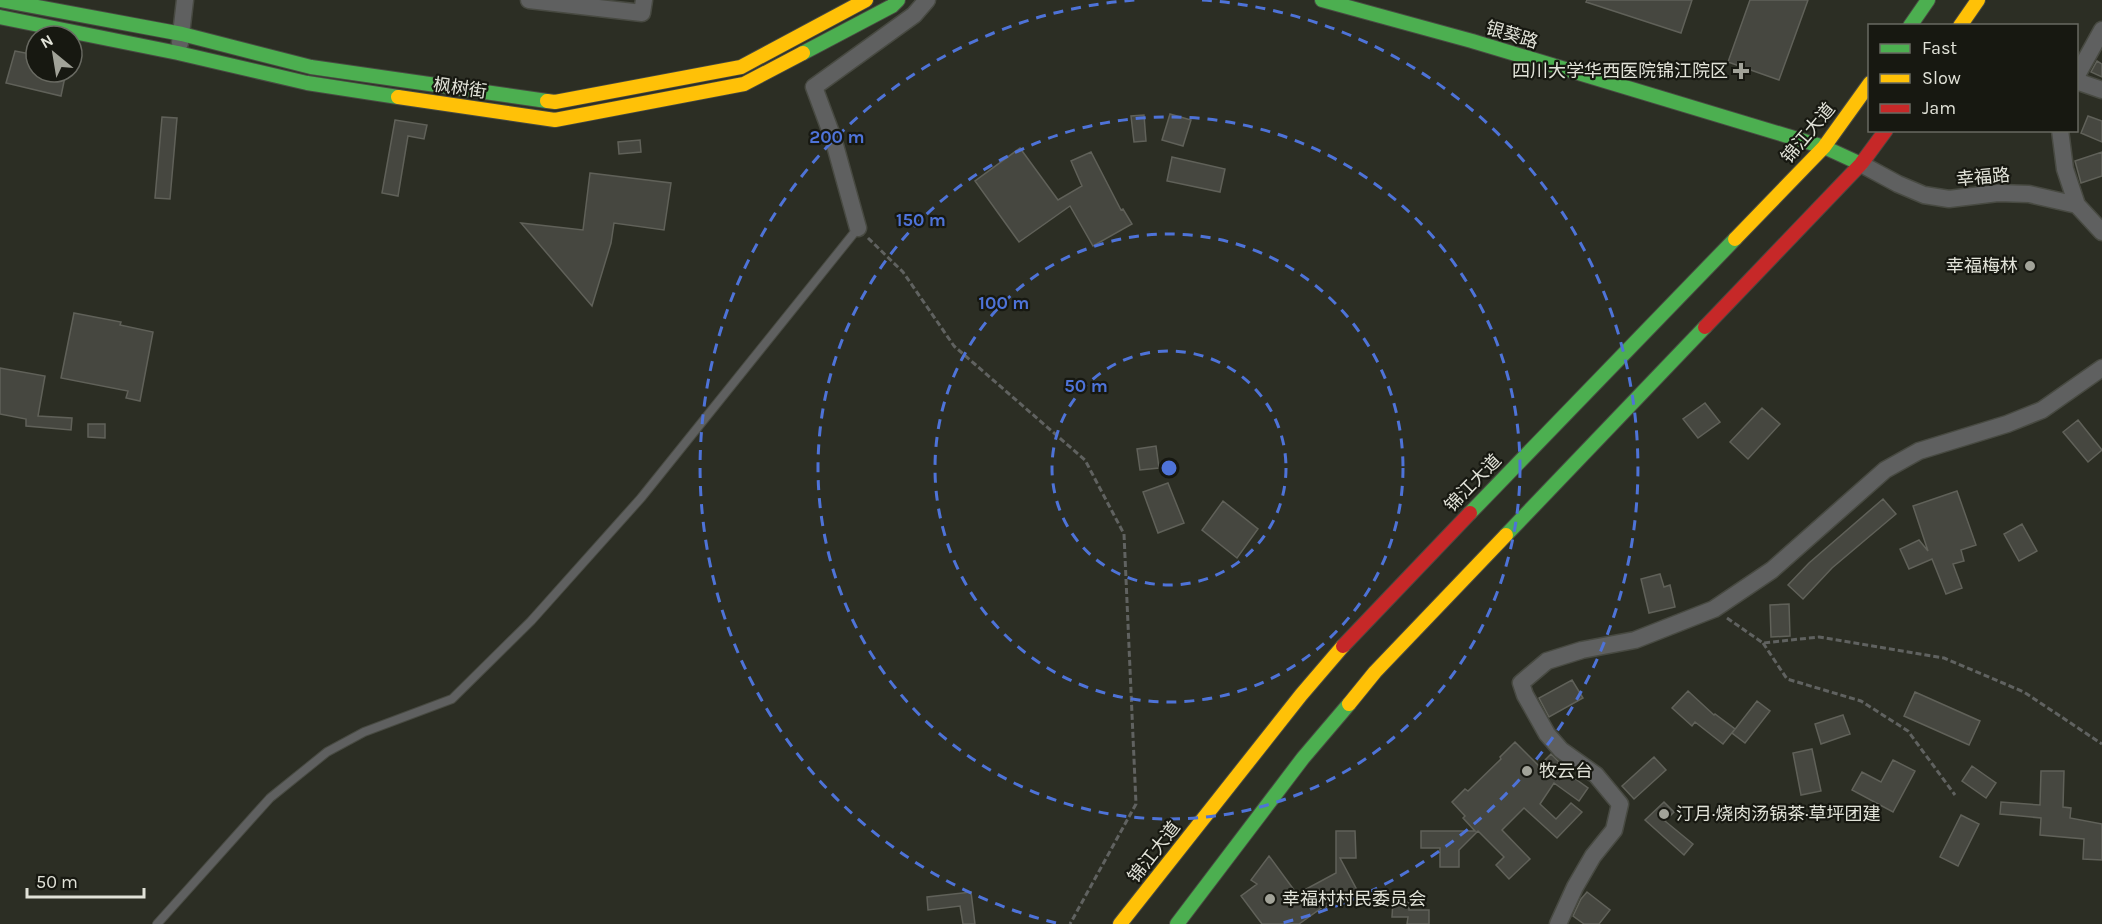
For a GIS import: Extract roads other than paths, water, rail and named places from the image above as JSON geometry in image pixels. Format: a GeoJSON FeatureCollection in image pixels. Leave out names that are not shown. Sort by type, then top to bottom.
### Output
{"type":"FeatureCollection","features":[{"type":"Feature","properties":{"kind":"street","name":"枫树街"},"geometry":{"type":"LineString","coordinates":[[0,0],[182,34],[310,67],[555,102],[741,67],[866,0]]}},
{"type":"Feature","properties":{"kind":"street"},"geometry":{"type":"LineString","coordinates":[[178,53],[185,0]]}},
{"type":"Feature","properties":{"kind":"street"},"geometry":{"type":"LineString","coordinates":[[529,0],[642,14],[644,0]]}},
{"type":"Feature","properties":{"kind":"street","name":"枫树街"},"geometry":{"type":"LineString","coordinates":[[0,16],[178,53],[307,83],[555,120],[744,84],[892,6],[898,0]]}},
{"type":"Feature","properties":{"kind":"street"},"geometry":{"type":"LineString","coordinates":[[858,228],[832,138],[814,87],[914,15],[927,0]]}},
{"type":"Feature","properties":{"kind":"street","name":"银葵路"},"geometry":{"type":"LineString","coordinates":[[1322,0],[1472,41],[1824,147],[1861,164]]}},
{"type":"Feature","properties":{"kind":"street"},"geometry":{"type":"LineString","coordinates":[[1911,24],[1928,0]]}},
{"type":"Feature","properties":{"kind":"street"},"geometry":{"type":"LineString","coordinates":[[1961,24],[1978,0]]}},
{"type":"Feature","properties":{"kind":"street"},"geometry":{"type":"LineString","coordinates":[[2078,75],[2102,30]]}},
{"type":"Feature","properties":{"kind":"street"},"geometry":{"type":"LineString","coordinates":[[2078,80],[2102,90]]}},
{"type":"Feature","properties":{"kind":"street","name":"锦江大道"},"geometry":{"type":"LineString","coordinates":[[1120,924],[1301,695],[1358,627],[1824,147],[1868,84]]}},
{"type":"Feature","properties":{"kind":"street"},"geometry":{"type":"LineString","coordinates":[[1177,924],[1304,758],[1375,672],[1861,164],[1885,132]]}},
{"type":"Feature","properties":{"kind":"street"},"geometry":{"type":"LineString","coordinates":[[2060,132],[2065,169],[2077,205],[2102,232]]}},
{"type":"Feature","properties":{"kind":"street","name":"幸福路"},"geometry":{"type":"LineString","coordinates":[[1861,164],[1924,195],[1948,199],[1998,193],[2029,194],[2077,205]]}},
{"type":"Feature","properties":{"kind":"street"},"geometry":{"type":"LineString","coordinates":[[1558,924],[1575,887],[1593,856],[1614,830],[1620,804],[1596,775],[1562,750],[1547,734],[1525,695],[1521,683],[1547,661],[1582,650],[1635,640],[1713,609],[1772,570],[1885,470],[1919,451],[1998,427],[2042,410],[2102,368]]}},
{"type":"Feature","properties":{"kind":"lane"},"geometry":{"type":"LineString","coordinates":[[157,924],[270,798],[327,752],[364,732],[452,699],[531,621],[641,498],[858,228]]}},
{"type":"Feature","properties":{"kind":"place","name":"四川大学华西医院锦江院区"},"geometry":{"type":"Point","coordinates":[1741,71]}},
{"type":"Feature","properties":{"kind":"place","name":"幸福梅林"},"geometry":{"type":"Point","coordinates":[2030,266]}},
{"type":"Feature","properties":{"kind":"place","name":"牧云台"},"geometry":{"type":"Point","coordinates":[1527,771]}},
{"type":"Feature","properties":{"kind":"place","name":"汀月·烧肉汤锅茶·草坪团建"},"geometry":{"type":"Point","coordinates":[1664,814]}},
{"type":"Feature","properties":{"kind":"place","name":"幸福村村民委员会"},"geometry":{"type":"Point","coordinates":[1270,899]}}]}
